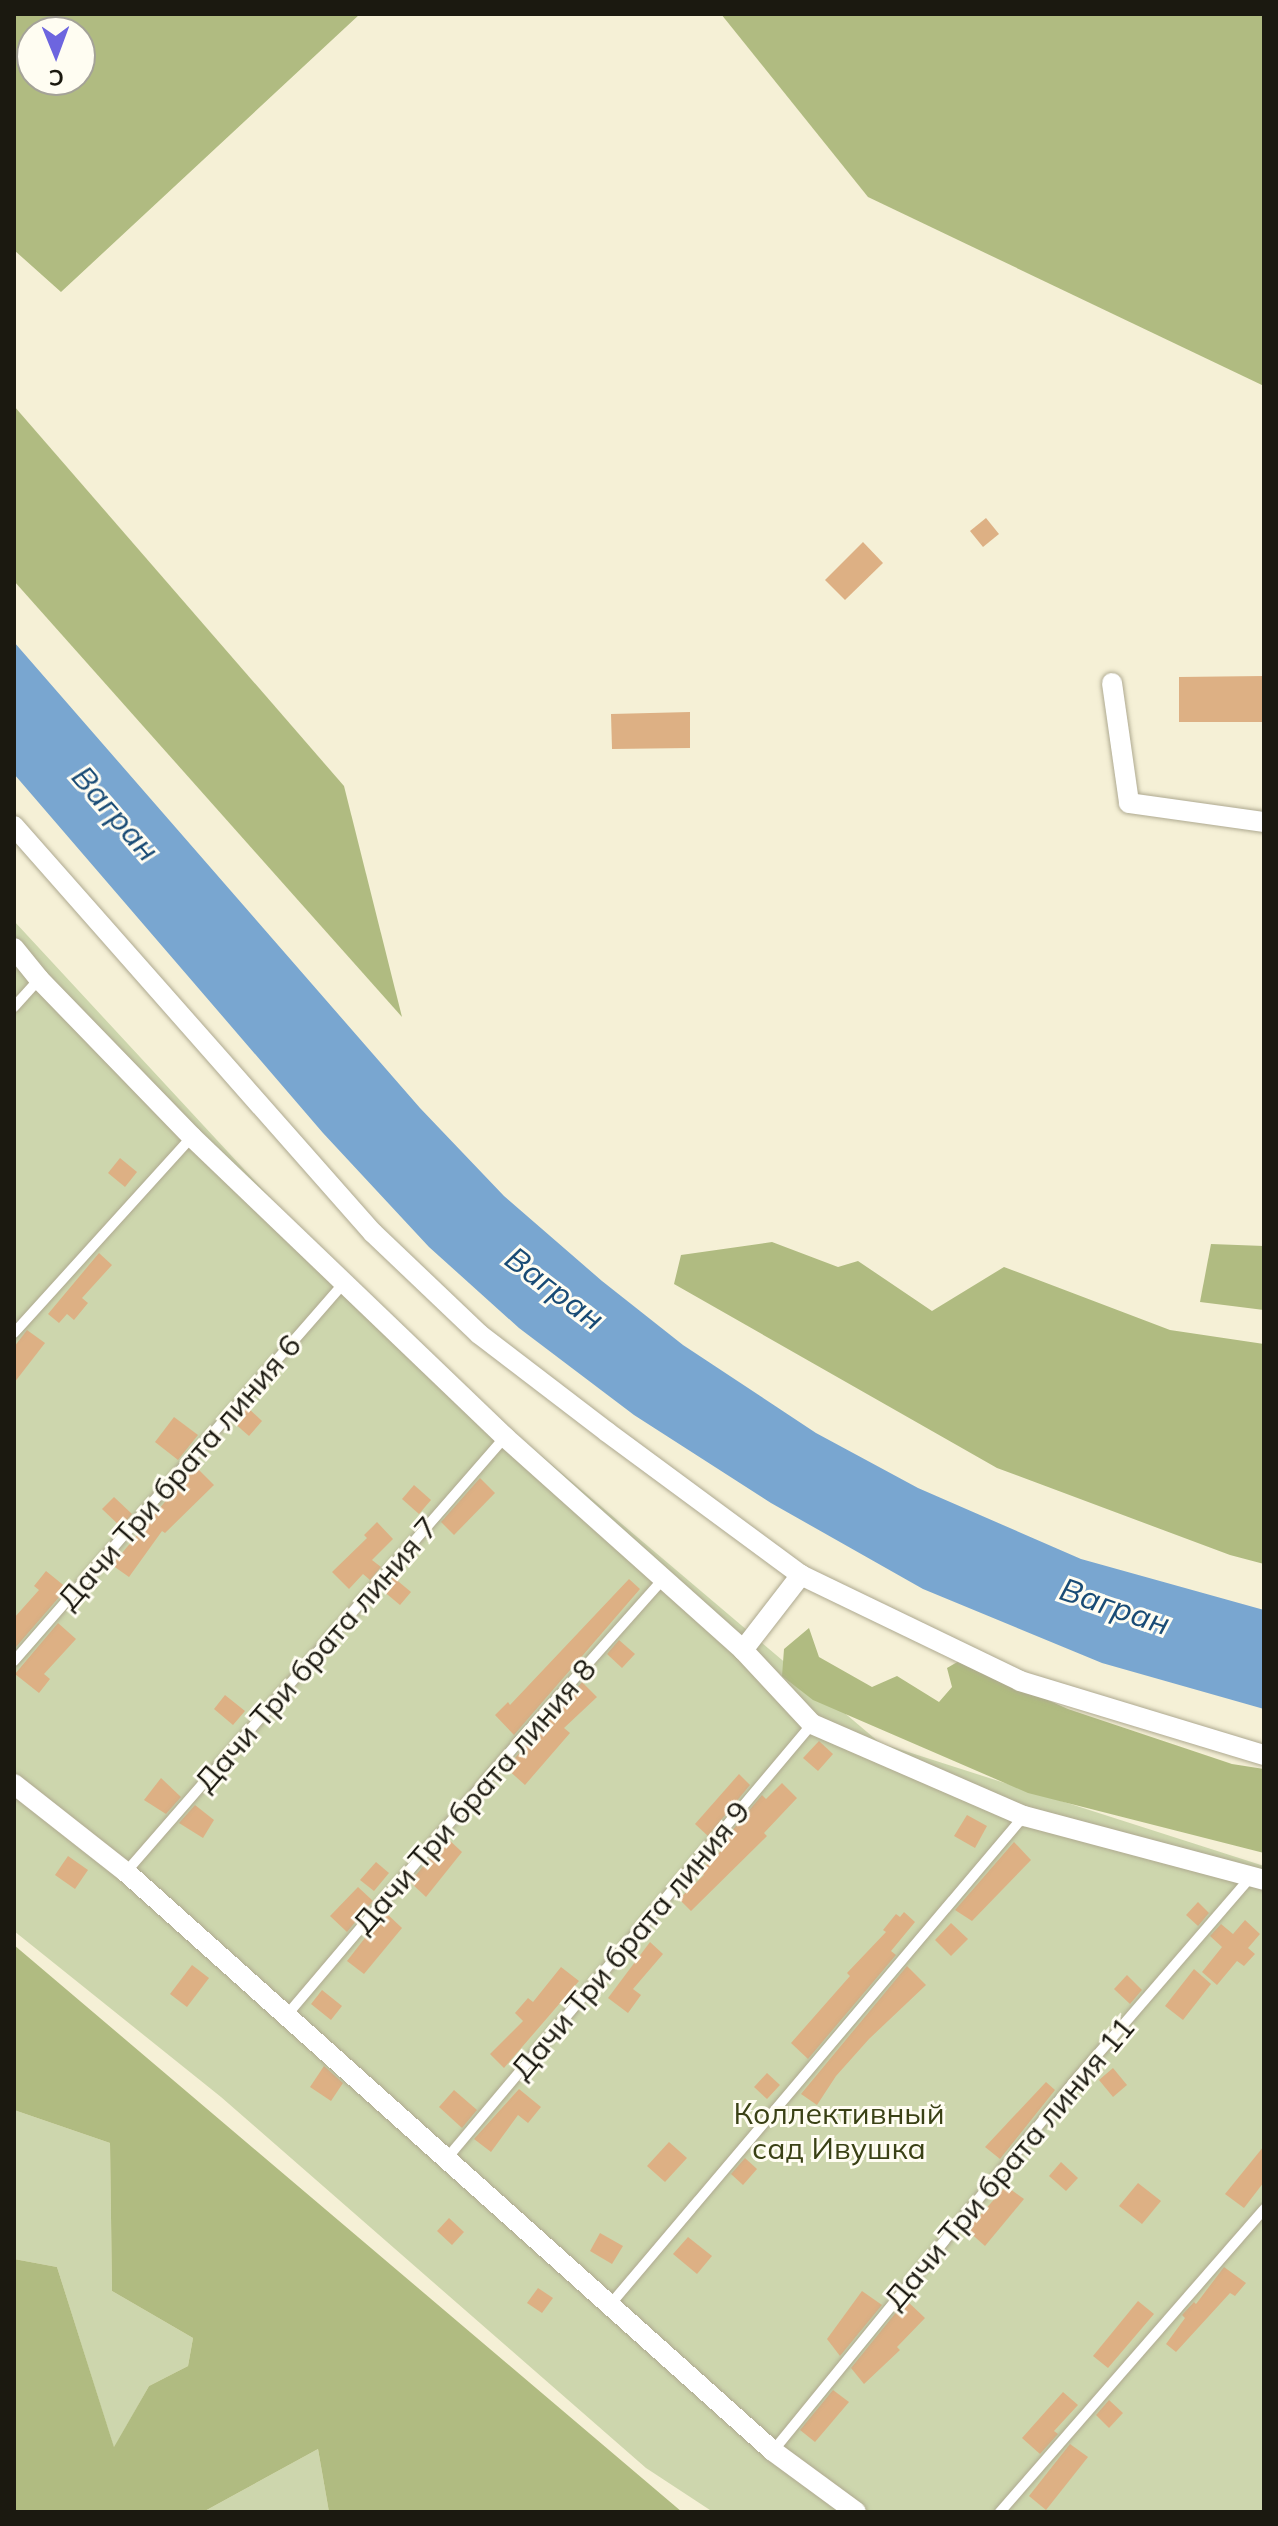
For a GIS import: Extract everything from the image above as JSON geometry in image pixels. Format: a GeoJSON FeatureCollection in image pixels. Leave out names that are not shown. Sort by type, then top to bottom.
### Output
{"type":"FeatureCollection","features":[{"type":"Feature","properties":{"kind":"street"},"geometry":{"type":"LineString","coordinates":[[1112,683],[1129,803],[1264,822]]}},
{"type":"Feature","properties":{"kind":"street"},"geometry":{"type":"LineString","coordinates":[[14,826],[362,1221],[415,1274],[479,1334],[801,1575],[1020,1681],[1264,1755]]}},
{"type":"Feature","properties":{"kind":"street"},"geometry":{"type":"LineString","coordinates":[[14,948],[39,979],[192,1137],[505,1437],[743,1650],[812,1724],[1024,1816],[1257,1879]]}},
{"type":"Feature","properties":{"kind":"street"},"geometry":{"type":"LineString","coordinates":[[743,1650],[801,1575]]}},
{"type":"Feature","properties":{"kind":"street"},"geometry":{"type":"LineString","coordinates":[[14,1784],[126,1872],[773,2451],[856,2512]]}},
{"type":"Feature","properties":{"kind":"lane"},"geometry":{"type":"LineString","coordinates":[[14,1007],[39,979]]}},
{"type":"Feature","properties":{"kind":"lane"},"geometry":{"type":"LineString","coordinates":[[14,1333],[192,1137]]}},
{"type":"Feature","properties":{"kind":"lane","name":"Дачи Три брата линия 6"},"geometry":{"type":"LineString","coordinates":[[14,1661],[344,1283]]}},
{"type":"Feature","properties":{"kind":"lane","name":"Дачи Три брата линия 7"},"geometry":{"type":"LineString","coordinates":[[126,1872],[505,1437]]}},
{"type":"Feature","properties":{"kind":"lane","name":"Дачи Три брата линия 8"},"geometry":{"type":"LineString","coordinates":[[286,2016],[508,1753],[664,1578]]}},
{"type":"Feature","properties":{"kind":"lane","name":"Дачи Три брата линия 9"},"geometry":{"type":"LineString","coordinates":[[448,2157],[812,1724]]}},
{"type":"Feature","properties":{"kind":"lane"},"geometry":{"type":"LineString","coordinates":[[609,2306],[1024,1816]]}},
{"type":"Feature","properties":{"kind":"lane","name":"Дачи Три брата линия 11"},"geometry":{"type":"LineString","coordinates":[[773,2451],[1073,2083],[1257,1879]]}},
{"type":"Feature","properties":{"kind":"lane"},"geometry":{"type":"LineString","coordinates":[[1000,2512],[1264,2209]]}},
{"type":"Feature","properties":{"kind":"green space"},"geometry":{"type":"Polygon","coordinates":[[[14,14],[360,14],[61,292],[14,250],[14,14]]]}},
{"type":"Feature","properties":{"kind":"green space"},"geometry":{"type":"Polygon","coordinates":[[[721,14],[1264,14],[1264,386],[868,197],[721,14]]]}},
{"type":"Feature","properties":{"kind":"green space"},"geometry":{"type":"Polygon","coordinates":[[[14,406],[344,786],[402,1017],[14,581],[14,406]]]}},
{"type":"Feature","properties":{"kind":"green space","name":"Коллективный сад Ивушка"},"geometry":{"type":"Polygon","coordinates":[[[14,921],[304,1234],[524,1441],[880,1743],[1264,1866],[1264,2512],[713,2512],[646,2468],[221,2097],[14,1931],[14,921]]]}},
{"type":"Feature","properties":{"kind":"green space"},"geometry":{"type":"Polygon","coordinates":[[[772,1242],[838,1267],[858,1261],[932,1311],[1004,1267],[1170,1330],[1264,1344],[1264,1564],[1230,1555],[997,1468],[674,1284],[681,1255],[772,1242]]]}},
{"type":"Feature","properties":{"kind":"green space"},"geometry":{"type":"Polygon","coordinates":[[[1211,1244],[1264,1246],[1264,1310],[1200,1302],[1211,1244]]]}},
{"type":"Feature","properties":{"kind":"green space"},"geometry":{"type":"Polygon","coordinates":[[[809,1628],[819,1657],[872,1687],[897,1676],[939,1702],[952,1687],[947,1668],[959,1661],[1068,1709],[1232,1764],[1264,1769],[1264,1853],[1028,1793],[813,1700],[782,1676],[784,1649],[809,1628]]]}},
{"type":"Feature","properties":{"kind":"green space"},"geometry":{"type":"Polygon","coordinates":[[[14,1945],[682,2512],[329,2512],[318,2449],[203,2512],[14,2512],[14,2259],[57,2267],[114,2447],[149,2386],[188,2366],[193,2338],[112,2291],[110,2143],[14,2110],[14,1945]]]}},
{"type":"Feature","properties":{"kind":"green space"},"geometry":{"type":"Polygon","coordinates":[[[14,2110],[110,2143],[112,2291],[193,2338],[188,2366],[149,2386],[114,2448],[57,2267],[14,2259],[14,2110]]]}},
{"type":"Feature","properties":{"kind":"green space"},"geometry":{"type":"Polygon","coordinates":[[[318,2449],[329,2512],[203,2512],[318,2449]]]}},
{"type":"Feature","properties":{"kind":"water","name":"Вагран"},"geometry":{"type":"Polygon","coordinates":[[[14,642],[420,1108],[504,1196],[602,1281],[683,1345],[816,1433],[918,1488],[1081,1559],[1264,1610],[1264,1709],[1102,1663],[923,1589],[771,1503],[634,1415],[519,1328],[429,1247],[323,1133],[14,774],[14,642]]]}},
{"type":"Feature","properties":{"kind":"building"},"geometry":{"type":"Polygon","coordinates":[[[986,518],[999,534],[983,547],[970,531],[986,518]]]}},
{"type":"Feature","properties":{"kind":"building"},"geometry":{"type":"Polygon","coordinates":[[[863,542],[883,563],[845,600],[825,580],[863,542]]]}},
{"type":"Feature","properties":{"kind":"building"},"geometry":{"type":"Polygon","coordinates":[[[1264,676],[1264,722],[1179,722],[1179,677],[1264,676]]]}},
{"type":"Feature","properties":{"kind":"building"},"geometry":{"type":"Polygon","coordinates":[[[690,712],[690,748],[612,749],[611,714],[690,712]]]}},
{"type":"Feature","properties":{"kind":"building"},"geometry":{"type":"Polygon","coordinates":[[[120,1158],[137,1172],[125,1187],[108,1173],[120,1158]]]}},
{"type":"Feature","properties":{"kind":"building"},"geometry":{"type":"Polygon","coordinates":[[[99,1253],[112,1265],[82,1298],[88,1303],[74,1320],[67,1314],[59,1323],[48,1314],[99,1253]]]}},
{"type":"Feature","properties":{"kind":"building"},"geometry":{"type":"Polygon","coordinates":[[[27,1330],[45,1343],[14,1383],[14,1347],[27,1330]]]}},
{"type":"Feature","properties":{"kind":"building"},"geometry":{"type":"Polygon","coordinates":[[[247,1407],[262,1421],[249,1436],[233,1422],[247,1407]]]}},
{"type":"Feature","properties":{"kind":"building"},"geometry":{"type":"Polygon","coordinates":[[[174,1417],[198,1435],[178,1460],[155,1442],[174,1417]]]}},
{"type":"Feature","properties":{"kind":"building"},"geometry":{"type":"Polygon","coordinates":[[[195,1466],[214,1485],[165,1533],[162,1531],[129,1577],[112,1565],[195,1466]]]}},
{"type":"Feature","properties":{"kind":"building"},"geometry":{"type":"Polygon","coordinates":[[[480,1478],[495,1493],[454,1535],[441,1522],[480,1478]]]}},
{"type":"Feature","properties":{"kind":"building"},"geometry":{"type":"Polygon","coordinates":[[[414,1485],[431,1500],[419,1514],[402,1499],[414,1485]]]}},
{"type":"Feature","properties":{"kind":"building"},"geometry":{"type":"Polygon","coordinates":[[[114,1497],[132,1514],[121,1527],[102,1509],[114,1497]]]}},
{"type":"Feature","properties":{"kind":"building"},"geometry":{"type":"Polygon","coordinates":[[[377,1522],[393,1539],[372,1560],[381,1567],[370,1580],[363,1574],[349,1589],[332,1572],[367,1538],[364,1535],[377,1522]]]}},
{"type":"Feature","properties":{"kind":"building"},"geometry":{"type":"Polygon","coordinates":[[[46,1571],[67,1588],[16,1647],[14,1618],[39,1590],[34,1586],[46,1571]]]}},
{"type":"Feature","properties":{"kind":"building"},"geometry":{"type":"Polygon","coordinates":[[[393,1577],[411,1592],[400,1605],[382,1590],[393,1577]]]}},
{"type":"Feature","properties":{"kind":"building"},"geometry":{"type":"Polygon","coordinates":[[[629,1579],[640,1589],[514,1735],[495,1715],[508,1702],[510,1705],[629,1579]]]}},
{"type":"Feature","properties":{"kind":"building"},"geometry":{"type":"Polygon","coordinates":[[[58,1623],[76,1639],[44,1674],[50,1679],[39,1693],[15,1674],[58,1623]]]}},
{"type":"Feature","properties":{"kind":"building"},"geometry":{"type":"Polygon","coordinates":[[[619,1640],[635,1654],[622,1668],[607,1654],[619,1640]]]}},
{"type":"Feature","properties":{"kind":"building"},"geometry":{"type":"Polygon","coordinates":[[[582,1682],[597,1697],[564,1728],[570,1733],[525,1785],[506,1768],[582,1682]]]}},
{"type":"Feature","properties":{"kind":"building"},"geometry":{"type":"Polygon","coordinates":[[[225,1695],[245,1711],[233,1725],[214,1709],[225,1695]]]}},
{"type":"Feature","properties":{"kind":"building"},"geometry":{"type":"Polygon","coordinates":[[[819,1741],[833,1754],[818,1771],[803,1758],[819,1741]]]}},
{"type":"Feature","properties":{"kind":"building"},"geometry":{"type":"Polygon","coordinates":[[[739,1774],[750,1785],[708,1836],[695,1824],[739,1774]]]}},
{"type":"Feature","properties":{"kind":"building"},"geometry":{"type":"Polygon","coordinates":[[[161,1778],[181,1797],[166,1814],[144,1800],[161,1778]]]}},
{"type":"Feature","properties":{"kind":"building"},"geometry":{"type":"Polygon","coordinates":[[[782,1783],[797,1798],[764,1833],[767,1836],[691,1911],[679,1899],[704,1875],[700,1871],[723,1849],[719,1846],[762,1795],[766,1799],[782,1783]]]}},
{"type":"Feature","properties":{"kind":"building"},"geometry":{"type":"Polygon","coordinates":[[[195,1805],[214,1820],[203,1838],[179,1823],[195,1805]]]}},
{"type":"Feature","properties":{"kind":"building"},"geometry":{"type":"Polygon","coordinates":[[[967,1815],[987,1826],[975,1848],[954,1836],[967,1815]]]}},
{"type":"Feature","properties":{"kind":"building"},"geometry":{"type":"Polygon","coordinates":[[[447,1838],[462,1852],[426,1897],[410,1882],[447,1838]]]}},
{"type":"Feature","properties":{"kind":"building"},"geometry":{"type":"Polygon","coordinates":[[[1014,1842],[1031,1860],[972,1921],[955,1910],[1014,1842]]]}},
{"type":"Feature","properties":{"kind":"building"},"geometry":{"type":"Polygon","coordinates":[[[68,1856],[88,1870],[75,1889],[55,1875],[68,1856]]]}},
{"type":"Feature","properties":{"kind":"building"},"geometry":{"type":"Polygon","coordinates":[[[376,1862],[389,1873],[374,1891],[360,1880],[376,1862]]]}},
{"type":"Feature","properties":{"kind":"building"},"geometry":{"type":"Polygon","coordinates":[[[358,1887],[373,1901],[347,1932],[330,1916],[358,1887]]]}},
{"type":"Feature","properties":{"kind":"building"},"geometry":{"type":"Polygon","coordinates":[[[1198,1902],[1209,1913],[1198,1926],[1186,1915],[1198,1902]]]}},
{"type":"Feature","properties":{"kind":"building"},"geometry":{"type":"Polygon","coordinates":[[[385,1912],[402,1928],[364,1974],[347,1961],[385,1912]]]}},
{"type":"Feature","properties":{"kind":"building"},"geometry":{"type":"Polygon","coordinates":[[[904,1912],[915,1922],[891,1951],[896,1955],[808,2059],[791,2043],[850,1976],[847,1973],[886,1932],[883,1930],[896,1914],[900,1917],[904,1912]]]}},
{"type":"Feature","properties":{"kind":"building"},"geometry":{"type":"Polygon","coordinates":[[[1245,1920],[1260,1934],[1248,1948],[1255,1954],[1244,1966],[1237,1961],[1217,1985],[1202,1972],[1222,1947],[1210,1936],[1221,1924],[1233,1934],[1245,1920]]]}},
{"type":"Feature","properties":{"kind":"building"},"geometry":{"type":"Polygon","coordinates":[[[951,1923],[968,1939],[951,1956],[935,1940],[951,1923]]]}},
{"type":"Feature","properties":{"kind":"building"},"geometry":{"type":"Polygon","coordinates":[[[650,1942],[663,1954],[633,1989],[641,1995],[628,2013],[608,1998],[650,1942]]]}},
{"type":"Feature","properties":{"kind":"building"},"geometry":{"type":"Polygon","coordinates":[[[192,1965],[209,1978],[187,2007],[170,1994],[192,1965]]]}},
{"type":"Feature","properties":{"kind":"building"},"geometry":{"type":"Polygon","coordinates":[[[907,1966],[926,1985],[869,2039],[836,2076],[817,2105],[801,2094],[907,1966]]]}},
{"type":"Feature","properties":{"kind":"building"},"geometry":{"type":"Polygon","coordinates":[[[561,1967],[579,1981],[504,2068],[490,2054],[523,2021],[515,2013],[528,1998],[533,2002],[561,1967]]]}},
{"type":"Feature","properties":{"kind":"building"},"geometry":{"type":"Polygon","coordinates":[[[1194,1969],[1211,1984],[1183,2020],[1165,2006],[1194,1969]]]}},
{"type":"Feature","properties":{"kind":"building"},"geometry":{"type":"Polygon","coordinates":[[[1127,1975],[1142,1990],[1130,2004],[1114,1989],[1127,1975]]]}},
{"type":"Feature","properties":{"kind":"building"},"geometry":{"type":"Polygon","coordinates":[[[322,1990],[342,2006],[331,2020],[311,2004],[322,1990]]]}},
{"type":"Feature","properties":{"kind":"building"},"geometry":{"type":"Polygon","coordinates":[[[324,2066],[343,2083],[331,2101],[310,2087],[324,2066]]]}},
{"type":"Feature","properties":{"kind":"building"},"geometry":{"type":"Polygon","coordinates":[[[1113,2068],[1127,2085],[1113,2097],[1099,2080],[1113,2068]]]}},
{"type":"Feature","properties":{"kind":"building"},"geometry":{"type":"Polygon","coordinates":[[[767,2073],[780,2085],[767,2099],[754,2087],[767,2073]]]}},
{"type":"Feature","properties":{"kind":"building"},"geometry":{"type":"Polygon","coordinates":[[[1046,2082],[1055,2090],[1000,2159],[985,2147],[1046,2082]]]}},
{"type":"Feature","properties":{"kind":"building"},"geometry":{"type":"Polygon","coordinates":[[[519,2089],[541,2107],[528,2123],[518,2115],[491,2152],[474,2139],[519,2089]]]}},
{"type":"Feature","properties":{"kind":"building"},"geometry":{"type":"Polygon","coordinates":[[[454,2090],[477,2110],[462,2128],[439,2107],[454,2090]]]}},
{"type":"Feature","properties":{"kind":"building"},"geometry":{"type":"Polygon","coordinates":[[[669,2142],[687,2158],[665,2182],[647,2166],[669,2142]]]}},
{"type":"Feature","properties":{"kind":"building"},"geometry":{"type":"Polygon","coordinates":[[[1264,2146],[1264,2182],[1244,2208],[1225,2194],[1264,2146]]]}},
{"type":"Feature","properties":{"kind":"building"},"geometry":{"type":"Polygon","coordinates":[[[745,2158],[757,2169],[743,2185],[731,2174],[745,2158]]]}},
{"type":"Feature","properties":{"kind":"building"},"geometry":{"type":"Polygon","coordinates":[[[1061,2162],[1078,2178],[1066,2191],[1049,2176],[1061,2162]]]}},
{"type":"Feature","properties":{"kind":"building"},"geometry":{"type":"Polygon","coordinates":[[[1138,2183],[1161,2201],[1142,2224],[1119,2206],[1138,2183]]]}},
{"type":"Feature","properties":{"kind":"building"},"geometry":{"type":"Polygon","coordinates":[[[1006,2186],[1024,2199],[985,2246],[967,2230],[1006,2186]]]}},
{"type":"Feature","properties":{"kind":"building"},"geometry":{"type":"Polygon","coordinates":[[[449,2218],[464,2232],[452,2245],[437,2231],[449,2218]]]}},
{"type":"Feature","properties":{"kind":"building"},"geometry":{"type":"Polygon","coordinates":[[[600,2233],[623,2246],[612,2264],[590,2251],[600,2233]]]}},
{"type":"Feature","properties":{"kind":"building"},"geometry":{"type":"Polygon","coordinates":[[[688,2237],[712,2256],[697,2274],[673,2254],[688,2237]]]}},
{"type":"Feature","properties":{"kind":"building"},"geometry":{"type":"Polygon","coordinates":[[[1224,2267],[1246,2283],[1235,2296],[1230,2293],[1176,2352],[1166,2344],[1185,2318],[1182,2315],[1194,2302],[1196,2304],[1224,2267]]]}},
{"type":"Feature","properties":{"kind":"building"},"geometry":{"type":"Polygon","coordinates":[[[538,2288],[553,2298],[542,2313],[527,2303],[538,2288]]]}},
{"type":"Feature","properties":{"kind":"building"},"geometry":{"type":"Polygon","coordinates":[[[862,2291],[882,2305],[840,2356],[827,2339],[862,2291]]]}},
{"type":"Feature","properties":{"kind":"building"},"geometry":{"type":"Polygon","coordinates":[[[906,2300],[925,2318],[897,2347],[900,2350],[864,2384],[851,2368],[906,2300]]]}},
{"type":"Feature","properties":{"kind":"building"},"geometry":{"type":"Polygon","coordinates":[[[1138,2301],[1154,2314],[1108,2368],[1093,2356],[1138,2301]]]}},
{"type":"Feature","properties":{"kind":"building"},"geometry":{"type":"Polygon","coordinates":[[[833,2390],[849,2402],[815,2442],[800,2430],[833,2390]]]}},
{"type":"Feature","properties":{"kind":"building"},"geometry":{"type":"Polygon","coordinates":[[[1063,2392],[1078,2405],[1054,2431],[1058,2434],[1040,2454],[1022,2438],[1063,2392]]]}},
{"type":"Feature","properties":{"kind":"building"},"geometry":{"type":"Polygon","coordinates":[[[1109,2400],[1123,2413],[1109,2428],[1096,2415],[1109,2400]]]}},
{"type":"Feature","properties":{"kind":"building"},"geometry":{"type":"Polygon","coordinates":[[[1070,2444],[1088,2457],[1046,2510],[1029,2496],[1070,2444]]]}}]}
